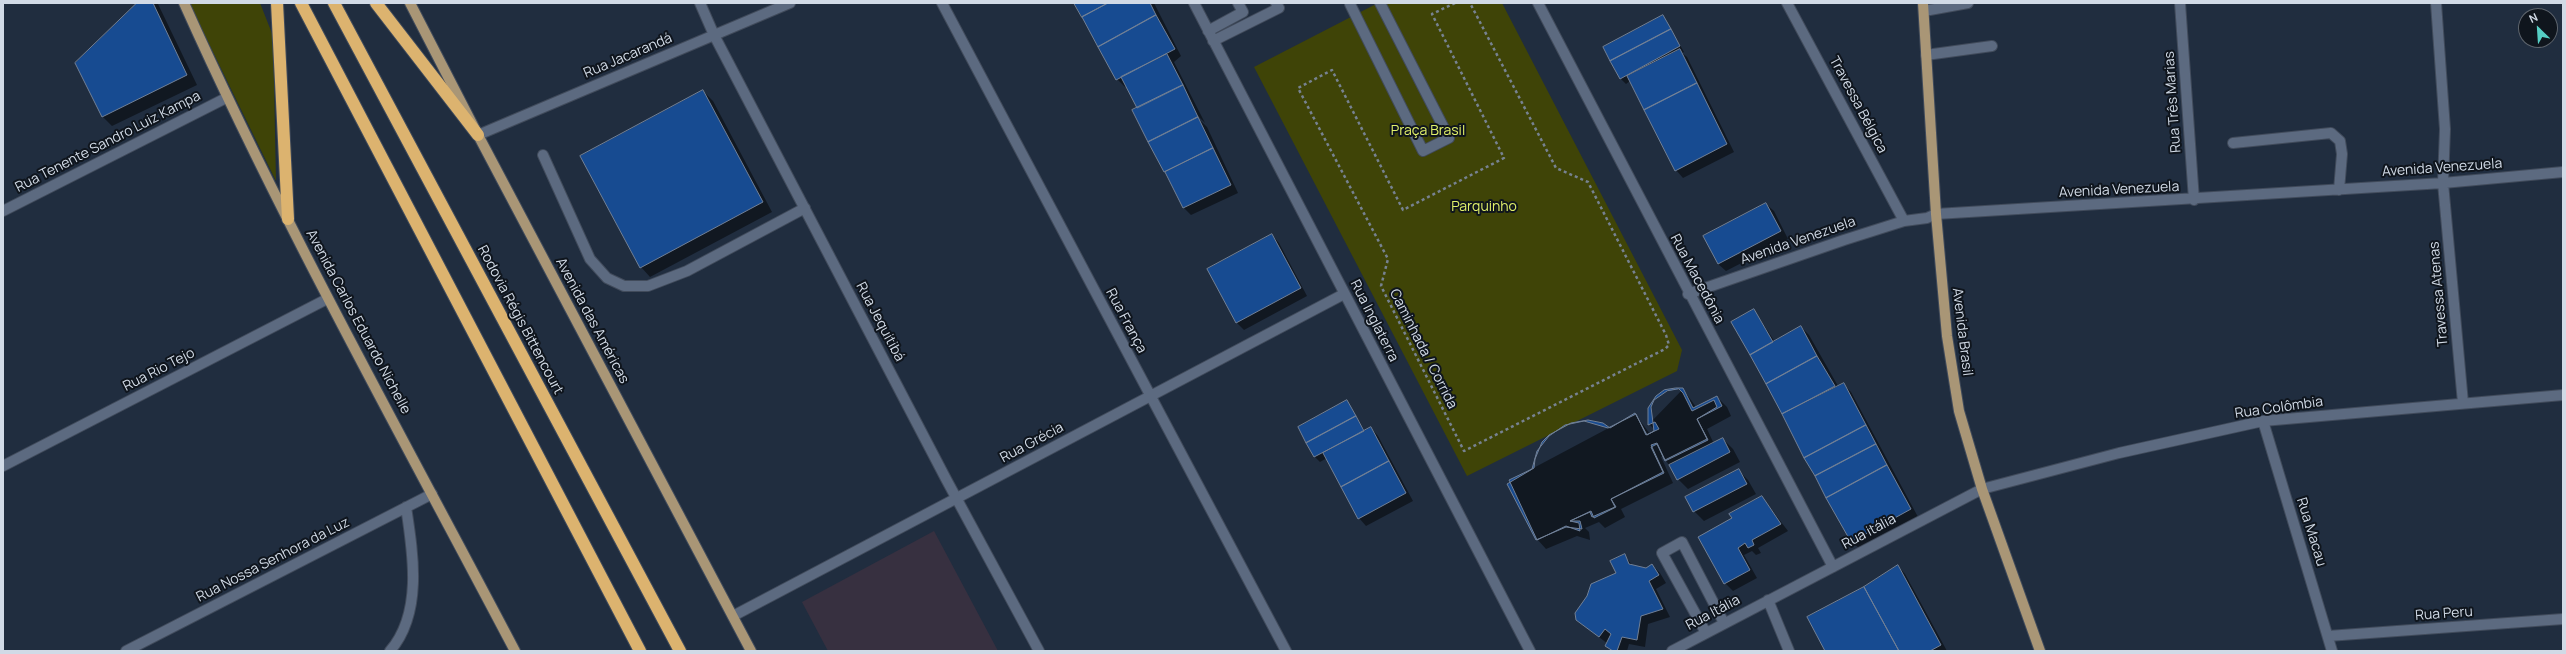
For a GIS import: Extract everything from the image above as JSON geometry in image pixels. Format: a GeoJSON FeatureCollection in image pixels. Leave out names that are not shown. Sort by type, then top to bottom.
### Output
{"type":"FeatureCollection","features":[{"type":"Feature","properties":{"kind":"highway"},"geometry":{"type":"LineString","coordinates":[[276,3],[288,219]]}},
{"type":"Feature","properties":{"kind":"highway"},"geometry":{"type":"LineString","coordinates":[[300,3],[640,651]]}},
{"type":"Feature","properties":{"kind":"highway","name":"Rodovia Régis Bittencourt"},"geometry":{"type":"LineString","coordinates":[[334,3],[680,651]]}},
{"type":"Feature","properties":{"kind":"highway"},"geometry":{"type":"LineString","coordinates":[[376,3],[478,135]]}},
{"type":"Feature","properties":{"kind":"main road","name":"Avenida Carlos Eduardo Nichelle"},"geometry":{"type":"LineString","coordinates":[[184,3],[226,98],[327,299],[432,494],[514,651]]}},
{"type":"Feature","properties":{"kind":"main road","name":"Avenida das Américas"},"geometry":{"type":"LineString","coordinates":[[410,3],[478,135],[751,651]]}},
{"type":"Feature","properties":{"kind":"main road","name":"Avenida Brasil"},"geometry":{"type":"LineString","coordinates":[[1924,7],[1936,214],[1947,336],[1959,411],[1982,489],[2040,651]]}},
{"type":"Feature","properties":{"kind":"street","name":"Rua Jequitibá"},"geometry":{"type":"LineString","coordinates":[[700,3],[714,35],[1039,651]]}},
{"type":"Feature","properties":{"kind":"street","name":"Rua Jacarandá"},"geometry":{"type":"LineString","coordinates":[[478,135],[790,3]]}},
{"type":"Feature","properties":{"kind":"street","name":"Rua França"},"geometry":{"type":"LineString","coordinates":[[942,3],[1149,396],[1286,651]]}},
{"type":"Feature","properties":{"kind":"street","name":"Rua Inglaterra"},"geometry":{"type":"LineString","coordinates":[[1194,3],[1530,651]]}},
{"type":"Feature","properties":{"kind":"street"},"geometry":{"type":"LineString","coordinates":[[1208,31],[1243,12],[1238,3]]}},
{"type":"Feature","properties":{"kind":"street"},"geometry":{"type":"LineString","coordinates":[[1213,41],[1279,8],[1276,3]]}},
{"type":"Feature","properties":{"kind":"street"},"geometry":{"type":"LineString","coordinates":[[1350,4],[1423,151],[1450,138],[1380,3]]}},
{"type":"Feature","properties":{"kind":"street","name":"Rua Macedônia"},"geometry":{"type":"LineString","coordinates":[[1538,3],[1688,294],[1833,567]]}},
{"type":"Feature","properties":{"kind":"street","name":"Travessa Bélgica"},"geometry":{"type":"LineString","coordinates":[[1787,3],[1904,221]]}},
{"type":"Feature","properties":{"kind":"street"},"geometry":{"type":"LineString","coordinates":[[1924,7],[1968,3]]}},
{"type":"Feature","properties":{"kind":"street","name":"Rua Três Marias"},"geometry":{"type":"LineString","coordinates":[[2180,3],[2194,200]]}},
{"type":"Feature","properties":{"kind":"street","name":"Travessa Atenas"},"geometry":{"type":"LineString","coordinates":[[2436,3],[2445,129],[2443,183],[2463,403]]}},
{"type":"Feature","properties":{"kind":"street"},"geometry":{"type":"LineString","coordinates":[[1926,55],[1992,46]]}},
{"type":"Feature","properties":{"kind":"street","name":"Rua Tenente Sandro Luiz Kampa"},"geometry":{"type":"LineString","coordinates":[[3,211],[226,98]]}},
{"type":"Feature","properties":{"kind":"street"},"geometry":{"type":"LineString","coordinates":[[2233,142],[2331,133],[2340,141],[2342,154],[2339,190]]}},
{"type":"Feature","properties":{"kind":"street"},"geometry":{"type":"LineString","coordinates":[[543,155],[590,259],[607,278],[624,286],[648,286],[687,271],[805,208]]}},
{"type":"Feature","properties":{"kind":"street","name":"Avenida Venezuela"},"geometry":{"type":"LineString","coordinates":[[1688,294],[1904,221],[1927,218],[1936,214],[2194,200],[2443,183],[2563,172]]}},
{"type":"Feature","properties":{"kind":"street","name":"Rua Grécia"},"geometry":{"type":"LineString","coordinates":[[733,616],[1344,294]]}},
{"type":"Feature","properties":{"kind":"street","name":"Rua Rio Tejo"},"geometry":{"type":"LineString","coordinates":[[3,466],[327,299]]}},
{"type":"Feature","properties":{"kind":"street","name":"Rua Colômbia"},"geometry":{"type":"LineString","coordinates":[[1982,489],[2119,453],[2263,421],[2563,395]]}},
{"type":"Feature","properties":{"kind":"street","name":"Rua Macau"},"geometry":{"type":"LineString","coordinates":[[2263,421],[2332,651]]}},
{"type":"Feature","properties":{"kind":"street","name":"Rua itália"},"geometry":{"type":"LineString","coordinates":[[1768,600],[1982,489]]}},
{"type":"Feature","properties":{"kind":"street","name":"Rua Nossa Senhora da Luz"},"geometry":{"type":"LineString","coordinates":[[126,651],[432,494]]}},
{"type":"Feature","properties":{"kind":"street"},"geometry":{"type":"LineString","coordinates":[[390,651],[398,641],[411,605],[413,571],[406,507]]}},
{"type":"Feature","properties":{"kind":"street"},"geometry":{"type":"LineString","coordinates":[[1706,633],[1662,553],[1682,542],[1724,623]]}},
{"type":"Feature","properties":{"kind":"street"},"geometry":{"type":"LineString","coordinates":[[1768,600],[1789,651]]}},
{"type":"Feature","properties":{"kind":"street","name":"Rua Itália"},"geometry":{"type":"LineString","coordinates":[[1672,651],[1768,600]]}},
{"type":"Feature","properties":{"kind":"street","name":"Rua Peru"},"geometry":{"type":"LineString","coordinates":[[2328,636],[2563,619]]}},
{"type":"Feature","properties":{"kind":"path","name":"Caminhada / Corrida"},"geometry":{"type":"LineString","coordinates":[[1455,3],[1432,14],[1504,158],[1403,210],[1332,70],[1298,88],[1388,258],[1380,286],[1464,451],[1666,349],[1668,345],[1666,335],[1588,182],[1556,168],[1470,3]]}},
{"type":"Feature","properties":{"kind":"shaded area"},"geometry":{"type":"Polygon","coordinates":[[[934,531],[998,651],[828,651],[802,602],[934,531]]]}},
{"type":"Feature","properties":{"kind":"green space"},"geometry":{"type":"Polygon","coordinates":[[[189,3],[260,3],[273,36],[276,181],[189,3]]]}},
{"type":"Feature","properties":{"kind":"green space","name":"Praça Brasil"},"geometry":{"type":"Polygon","coordinates":[[[1378,3],[1502,3],[1682,350],[1677,371],[1467,476],[1254,67],[1378,3]]]}},
{"type":"Feature","properties":{"kind":"building"},"geometry":{"type":"Polygon","coordinates":[[[137,3],[153,3],[187,75],[102,117],[75,63],[137,3]]]}},
{"type":"Feature","properties":{"kind":"building"},"geometry":{"type":"Polygon","coordinates":[[[1074,3],[1108,3],[1082,17],[1074,3]]]}},
{"type":"Feature","properties":{"kind":"building"},"geometry":{"type":"Polygon","coordinates":[[[1108,3],[1150,3],[1156,15],[1098,47],[1082,17],[1108,3]]]}},
{"type":"Feature","properties":{"kind":"building"},"geometry":{"type":"Polygon","coordinates":[[[1156,15],[1175,49],[1116,80],[1098,47],[1156,15]]]}},
{"type":"Feature","properties":{"kind":"building"},"geometry":{"type":"Polygon","coordinates":[[[1663,15],[1671,29],[1610,61],[1603,47],[1663,15]]]}},
{"type":"Feature","properties":{"kind":"building"},"geometry":{"type":"Polygon","coordinates":[[[1671,29],[1680,46],[1620,79],[1610,61],[1671,29]]]}},
{"type":"Feature","properties":{"kind":"building"},"geometry":{"type":"Polygon","coordinates":[[[1680,49],[1697,83],[1644,110],[1627,76],[1680,49]]]}},
{"type":"Feature","properties":{"kind":"building"},"geometry":{"type":"Polygon","coordinates":[[[1167,54],[1183,85],[1137,108],[1121,77],[1167,54]]]}},
{"type":"Feature","properties":{"kind":"building"},"geometry":{"type":"Polygon","coordinates":[[[1697,83],[1727,144],[1675,171],[1644,110],[1697,83]]]}},
{"type":"Feature","properties":{"kind":"building"},"geometry":{"type":"Polygon","coordinates":[[[1183,85],[1198,117],[1148,142],[1132,110],[1183,85]]]}},
{"type":"Feature","properties":{"kind":"building"},"geometry":{"type":"Polygon","coordinates":[[[703,90],[763,202],[640,268],[580,156],[703,90]]]}},
{"type":"Feature","properties":{"kind":"building"},"geometry":{"type":"Polygon","coordinates":[[[1198,117],[1213,148],[1164,172],[1148,142],[1198,117]]]}},
{"type":"Feature","properties":{"kind":"building"},"geometry":{"type":"Polygon","coordinates":[[[1213,148],[1231,185],[1183,208],[1165,172],[1213,148]]]}},
{"type":"Feature","properties":{"kind":"building"},"geometry":{"type":"Polygon","coordinates":[[[1766,203],[1781,231],[1718,264],[1703,236],[1766,203]]]}},
{"type":"Feature","properties":{"kind":"building"},"geometry":{"type":"Polygon","coordinates":[[[1272,234],[1301,288],[1236,323],[1207,269],[1272,234]]]}},
{"type":"Feature","properties":{"kind":"building"},"geometry":{"type":"Polygon","coordinates":[[[1754,309],[1773,342],[1750,355],[1731,322],[1754,309]]]}},
{"type":"Feature","properties":{"kind":"building"},"geometry":{"type":"Polygon","coordinates":[[[1801,326],[1817,356],[1766,384],[1750,355],[1801,326]]]}},
{"type":"Feature","properties":{"kind":"building"},"geometry":{"type":"Polygon","coordinates":[[[1817,356],[1835,386],[1782,414],[1766,384],[1817,356]]]}},
{"type":"Feature","properties":{"kind":"building"},"geometry":{"type":"Polygon","coordinates":[[[1844,383],[1866,425],[1804,458],[1782,414],[1844,383]]]}},
{"type":"Feature","properties":{"kind":"building"},"geometry":{"type":"Polygon","coordinates":[[[1683,388],[1693,408],[1717,396],[1722,406],[1697,419],[1707,439],[1665,460],[1657,443],[1651,445],[1664,473],[1611,499],[1616,507],[1594,518],[1591,511],[1570,521],[1579,523],[1580,531],[1566,526],[1537,540],[1509,480],[1532,469],[1537,451],[1549,436],[1565,425],[1584,421],[1608,428],[1636,414],[1646,435],[1659,429],[1655,422],[1648,425],[1648,408],[1656,396],[1664,390],[1683,388]]]}},
{"type":"Feature","properties":{"kind":"building"},"geometry":{"type":"Polygon","coordinates":[[[1679,389],[1683,393],[1692,411],[1714,400],[1717,407],[1697,419],[1708,440],[1665,461],[1657,444],[1651,447],[1663,472],[1611,499],[1615,507],[1592,517],[1590,512],[1570,521],[1580,521],[1582,529],[1566,527],[1536,540],[1507,484],[1534,468],[1535,459],[1542,442],[1549,435],[1571,423],[1588,420],[1603,423],[1610,428],[1635,413],[1647,435],[1654,431],[1651,407],[1654,400],[1667,391],[1679,389]]]}},
{"type":"Feature","properties":{"kind":"building"},"geometry":{"type":"Polygon","coordinates":[[[1347,400],[1356,416],[1306,443],[1298,427],[1347,400]]]}},
{"type":"Feature","properties":{"kind":"building"},"geometry":{"type":"Polygon","coordinates":[[[1356,416],[1364,431],[1314,457],[1306,443],[1356,416]]]}},
{"type":"Feature","properties":{"kind":"building"},"geometry":{"type":"Polygon","coordinates":[[[1866,425],[1876,444],[1815,476],[1804,458],[1866,425]]]}},
{"type":"Feature","properties":{"kind":"building"},"geometry":{"type":"Polygon","coordinates":[[[1371,427],[1389,461],[1341,487],[1323,453],[1371,427]]]}},
{"type":"Feature","properties":{"kind":"building"},"geometry":{"type":"Polygon","coordinates":[[[1723,438],[1730,452],[1677,480],[1669,465],[1723,438]]]}},
{"type":"Feature","properties":{"kind":"building"},"geometry":{"type":"Polygon","coordinates":[[[1876,444],[1887,465],[1826,498],[1815,476],[1876,444]]]}},
{"type":"Feature","properties":{"kind":"building"},"geometry":{"type":"Polygon","coordinates":[[[1389,461],[1406,493],[1358,519],[1341,487],[1389,461]]]}},
{"type":"Feature","properties":{"kind":"building"},"geometry":{"type":"Polygon","coordinates":[[[1887,465],[1911,509],[1851,542],[1826,498],[1887,465]]]}},
{"type":"Feature","properties":{"kind":"building"},"geometry":{"type":"Polygon","coordinates":[[[1739,469],[1747,484],[1693,512],[1685,497],[1739,469]]]}},
{"type":"Feature","properties":{"kind":"building"},"geometry":{"type":"Polygon","coordinates":[[[1762,496],[1781,524],[1752,540],[1754,545],[1748,548],[1745,543],[1738,548],[1750,570],[1724,584],[1698,537],[1732,518],[1729,514],[1762,496]]]}},
{"type":"Feature","properties":{"kind":"building"},"geometry":{"type":"Polygon","coordinates":[[[1625,554],[1629,564],[1646,568],[1652,564],[1659,575],[1649,581],[1663,609],[1641,616],[1637,640],[1622,637],[1617,651],[1613,651],[1605,646],[1611,634],[1605,629],[1599,637],[1576,620],[1575,613],[1587,596],[1591,584],[1616,573],[1610,561],[1625,554]]]}},
{"type":"Feature","properties":{"kind":"building"},"geometry":{"type":"Polygon","coordinates":[[[1898,565],[1941,645],[1930,651],[1899,651],[1864,587],[1898,565]]]}},
{"type":"Feature","properties":{"kind":"building"},"geometry":{"type":"Polygon","coordinates":[[[1864,587],[1899,651],[1825,651],[1807,617],[1864,587]]]}},
{"type":"Feature","properties":{"kind":"park label","name":"Parquinho"},"geometry":{"type":"Point","coordinates":[1484,207]}}]}
